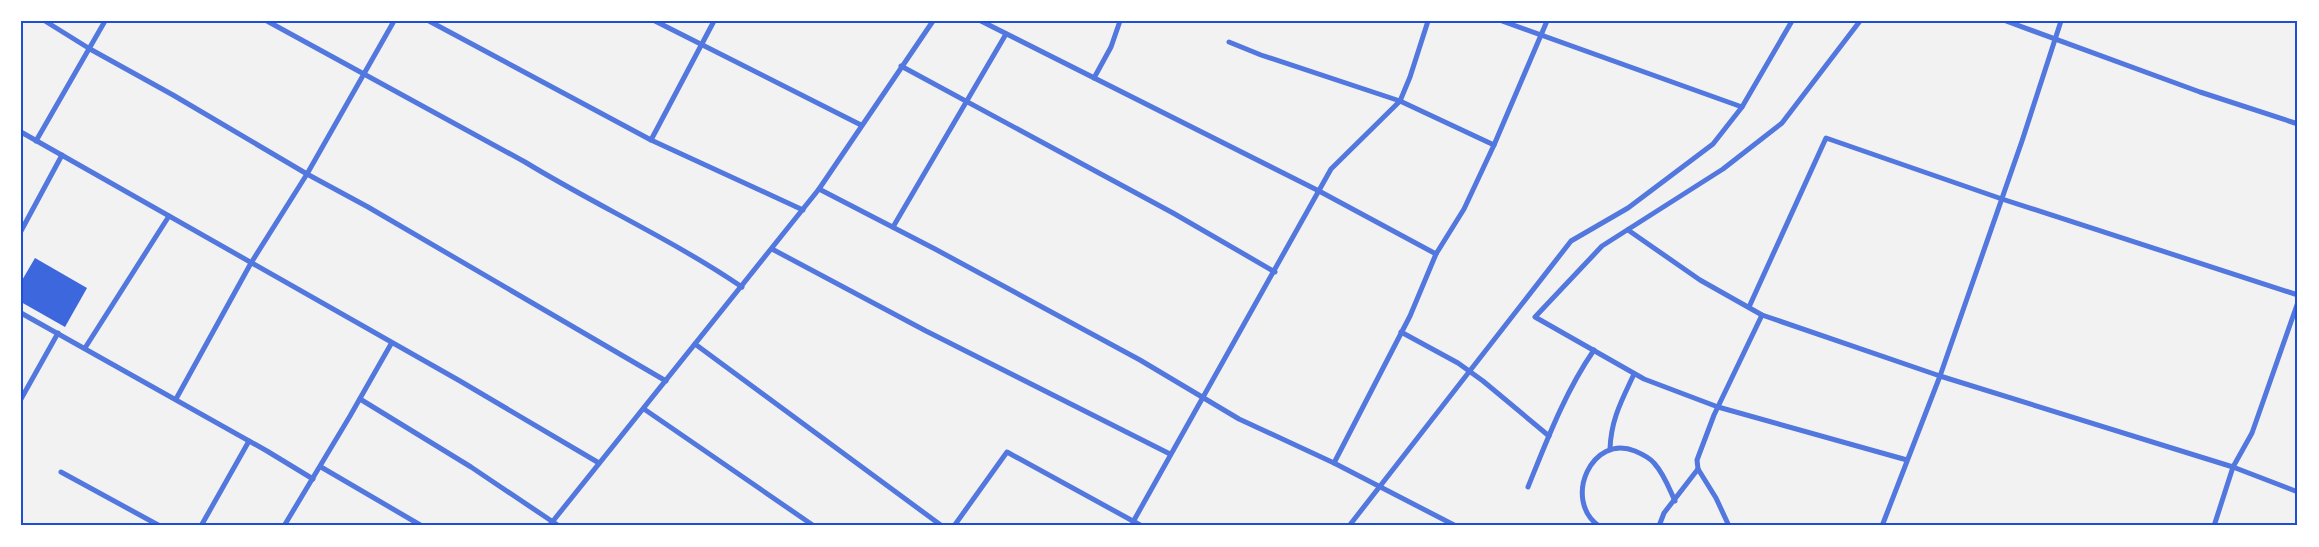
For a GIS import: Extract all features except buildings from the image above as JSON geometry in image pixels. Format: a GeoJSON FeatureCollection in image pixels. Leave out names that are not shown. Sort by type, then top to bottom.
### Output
{"type":"FeatureCollection","features":[{"type":"Feature","properties":{"kind":"street"},"geometry":{"type":"LineString","coordinates":[[45,21],[90,49],[368,207],[666,380]]}},
{"type":"Feature","properties":{"kind":"street"},"geometry":{"type":"LineString","coordinates":[[36,141],[105,21]]}},
{"type":"Feature","properties":{"kind":"street"},"geometry":{"type":"LineString","coordinates":[[267,21],[525,162],[618,216],[679,247],[742,287]]}},
{"type":"Feature","properties":{"kind":"street"},"geometry":{"type":"LineString","coordinates":[[176,399],[251,263],[307,174],[394,21]]}},
{"type":"Feature","properties":{"kind":"street"},"geometry":{"type":"LineString","coordinates":[[429,21],[651,140],[803,210]]}},
{"type":"Feature","properties":{"kind":"street"},"geometry":{"type":"LineString","coordinates":[[656,21],[861,125]]}},
{"type":"Feature","properties":{"kind":"street"},"geometry":{"type":"LineString","coordinates":[[651,140],[714,21]]}},
{"type":"Feature","properties":{"kind":"street"},"geometry":{"type":"LineString","coordinates":[[550,523],[803,210],[933,21]]}},
{"type":"Feature","properties":{"kind":"street"},"geometry":{"type":"LineString","coordinates":[[981,21],[1319,191],[1436,254]]}},
{"type":"Feature","properties":{"kind":"street"},"geometry":{"type":"LineString","coordinates":[[1094,78],[1111,47],[1120,21]]}},
{"type":"Feature","properties":{"kind":"street"},"geometry":{"type":"LineString","coordinates":[[1133,522],[1275,272],[1331,169],[1400,101],[1410,77],[1428,21]]}},
{"type":"Feature","properties":{"kind":"street"},"geometry":{"type":"LineString","coordinates":[[1502,21],[1742,107]]}},
{"type":"Feature","properties":{"kind":"street"},"geometry":{"type":"LineString","coordinates":[[1334,463],[1402,332],[1436,254],[1464,209],[1494,145],[1547,21]]}},
{"type":"Feature","properties":{"kind":"street"},"geometry":{"type":"LineString","coordinates":[[1349,526],[1378,485],[1469,372],[1571,240],[1628,208],[1713,144],[1742,107],[1792,21]]}},
{"type":"Feature","properties":{"kind":"street"},"geometry":{"type":"LineString","coordinates":[[1860,21],[1782,123],[1723,169],[1602,246],[1536,317],[1634,374],[1718,407],[1907,460]]}},
{"type":"Feature","properties":{"kind":"street"},"geometry":{"type":"LineString","coordinates":[[2006,21],[2055,40],[2298,124]]}},
{"type":"Feature","properties":{"kind":"street"},"geometry":{"type":"LineString","coordinates":[[1882,526],[1940,376],[2002,200],[2061,21]]}},
{"type":"Feature","properties":{"kind":"street"},"geometry":{"type":"LineString","coordinates":[[893,227],[1006,34]]}},
{"type":"Feature","properties":{"kind":"street"},"geometry":{"type":"LineString","coordinates":[[1229,42],[1261,55],[1400,101],[1494,145]]}},
{"type":"Feature","properties":{"kind":"street"},"geometry":{"type":"LineString","coordinates":[[901,66],[1174,213],[1275,272]]}},
{"type":"Feature","properties":{"kind":"street"},"geometry":{"type":"LineString","coordinates":[[21,132],[599,463]]}},
{"type":"Feature","properties":{"kind":"street"},"geometry":{"type":"LineString","coordinates":[[1749,307],[1826,138],[2002,200],[2298,295]]}},
{"type":"Feature","properties":{"kind":"street"},"geometry":{"type":"LineString","coordinates":[[21,231],[62,155]]}},
{"type":"Feature","properties":{"kind":"street"},"geometry":{"type":"LineString","coordinates":[[819,189],[1140,360],[1203,399],[1278,438],[1378,485],[1456,526]]}},
{"type":"Feature","properties":{"kind":"street"},"geometry":{"type":"LineString","coordinates":[[85,348],[169,216]]}},
{"type":"Feature","properties":{"kind":"street"},"geometry":{"type":"LineString","coordinates":[[1628,230],[1700,280],[1762,315],[1940,376],[2233,467],[2298,492]]}},
{"type":"Feature","properties":{"kind":"street"},"geometry":{"type":"LineString","coordinates":[[772,249],[926,331],[1170,454]]}},
{"type":"Feature","properties":{"kind":"street"},"geometry":{"type":"LineString","coordinates":[[2214,526],[2233,467],[2252,433],[2298,302]]}},
{"type":"Feature","properties":{"kind":"street"},"geometry":{"type":"LineString","coordinates":[[21,313],[176,399],[313,479]]}},
{"type":"Feature","properties":{"kind":"street"},"geometry":{"type":"LineString","coordinates":[[1729,526],[1716,498],[1698,469],[1697,460],[1718,407],[1762,315]]}},
{"type":"Feature","properties":{"kind":"street"},"geometry":{"type":"LineString","coordinates":[[1402,332],[1469,372],[1549,436]]}},
{"type":"Feature","properties":{"kind":"street"},"geometry":{"type":"LineString","coordinates":[[21,399],[58,333]]}},
{"type":"Feature","properties":{"kind":"street"},"geometry":{"type":"LineString","coordinates":[[284,526],[321,467],[391,344]]}},
{"type":"Feature","properties":{"kind":"street"},"geometry":{"type":"LineString","coordinates":[[695,344],[942,526]]}},
{"type":"Feature","properties":{"kind":"street"},"geometry":{"type":"LineString","coordinates":[[1528,487],[1549,436],[1580,370],[1594,350]]}},
{"type":"Feature","properties":{"kind":"street"},"geometry":{"type":"LineString","coordinates":[[1610,449],[1611,432],[1616,410],[1634,374]]}},
{"type":"Feature","properties":{"kind":"street"},"geometry":{"type":"LineString","coordinates":[[360,399],[471,467],[550,523],[559,526]]}},
{"type":"Feature","properties":{"kind":"street"},"geometry":{"type":"LineString","coordinates":[[644,409],[814,526]]}},
{"type":"Feature","properties":{"kind":"street"},"geometry":{"type":"LineString","coordinates":[[201,526],[249,441]]}},
{"type":"Feature","properties":{"kind":"street"},"geometry":{"type":"LineString","coordinates":[[1599,526],[1585,511],[1581,498],[1583,481],[1596,459],[1610,449],[1617,447],[1631,450],[1654,463],[1666,480],[1675,500]]}},
{"type":"Feature","properties":{"kind":"street"},"geometry":{"type":"LineString","coordinates":[[954,526],[1007,452],[1142,526]]}},
{"type":"Feature","properties":{"kind":"street"},"geometry":{"type":"LineString","coordinates":[[321,467],[422,526]]}},
{"type":"Feature","properties":{"kind":"street"},"geometry":{"type":"LineString","coordinates":[[1659,526],[1664,513],[1686,482],[1698,469]]}},
{"type":"Feature","properties":{"kind":"street"},"geometry":{"type":"LineString","coordinates":[[61,472],[160,526]]}}]}
